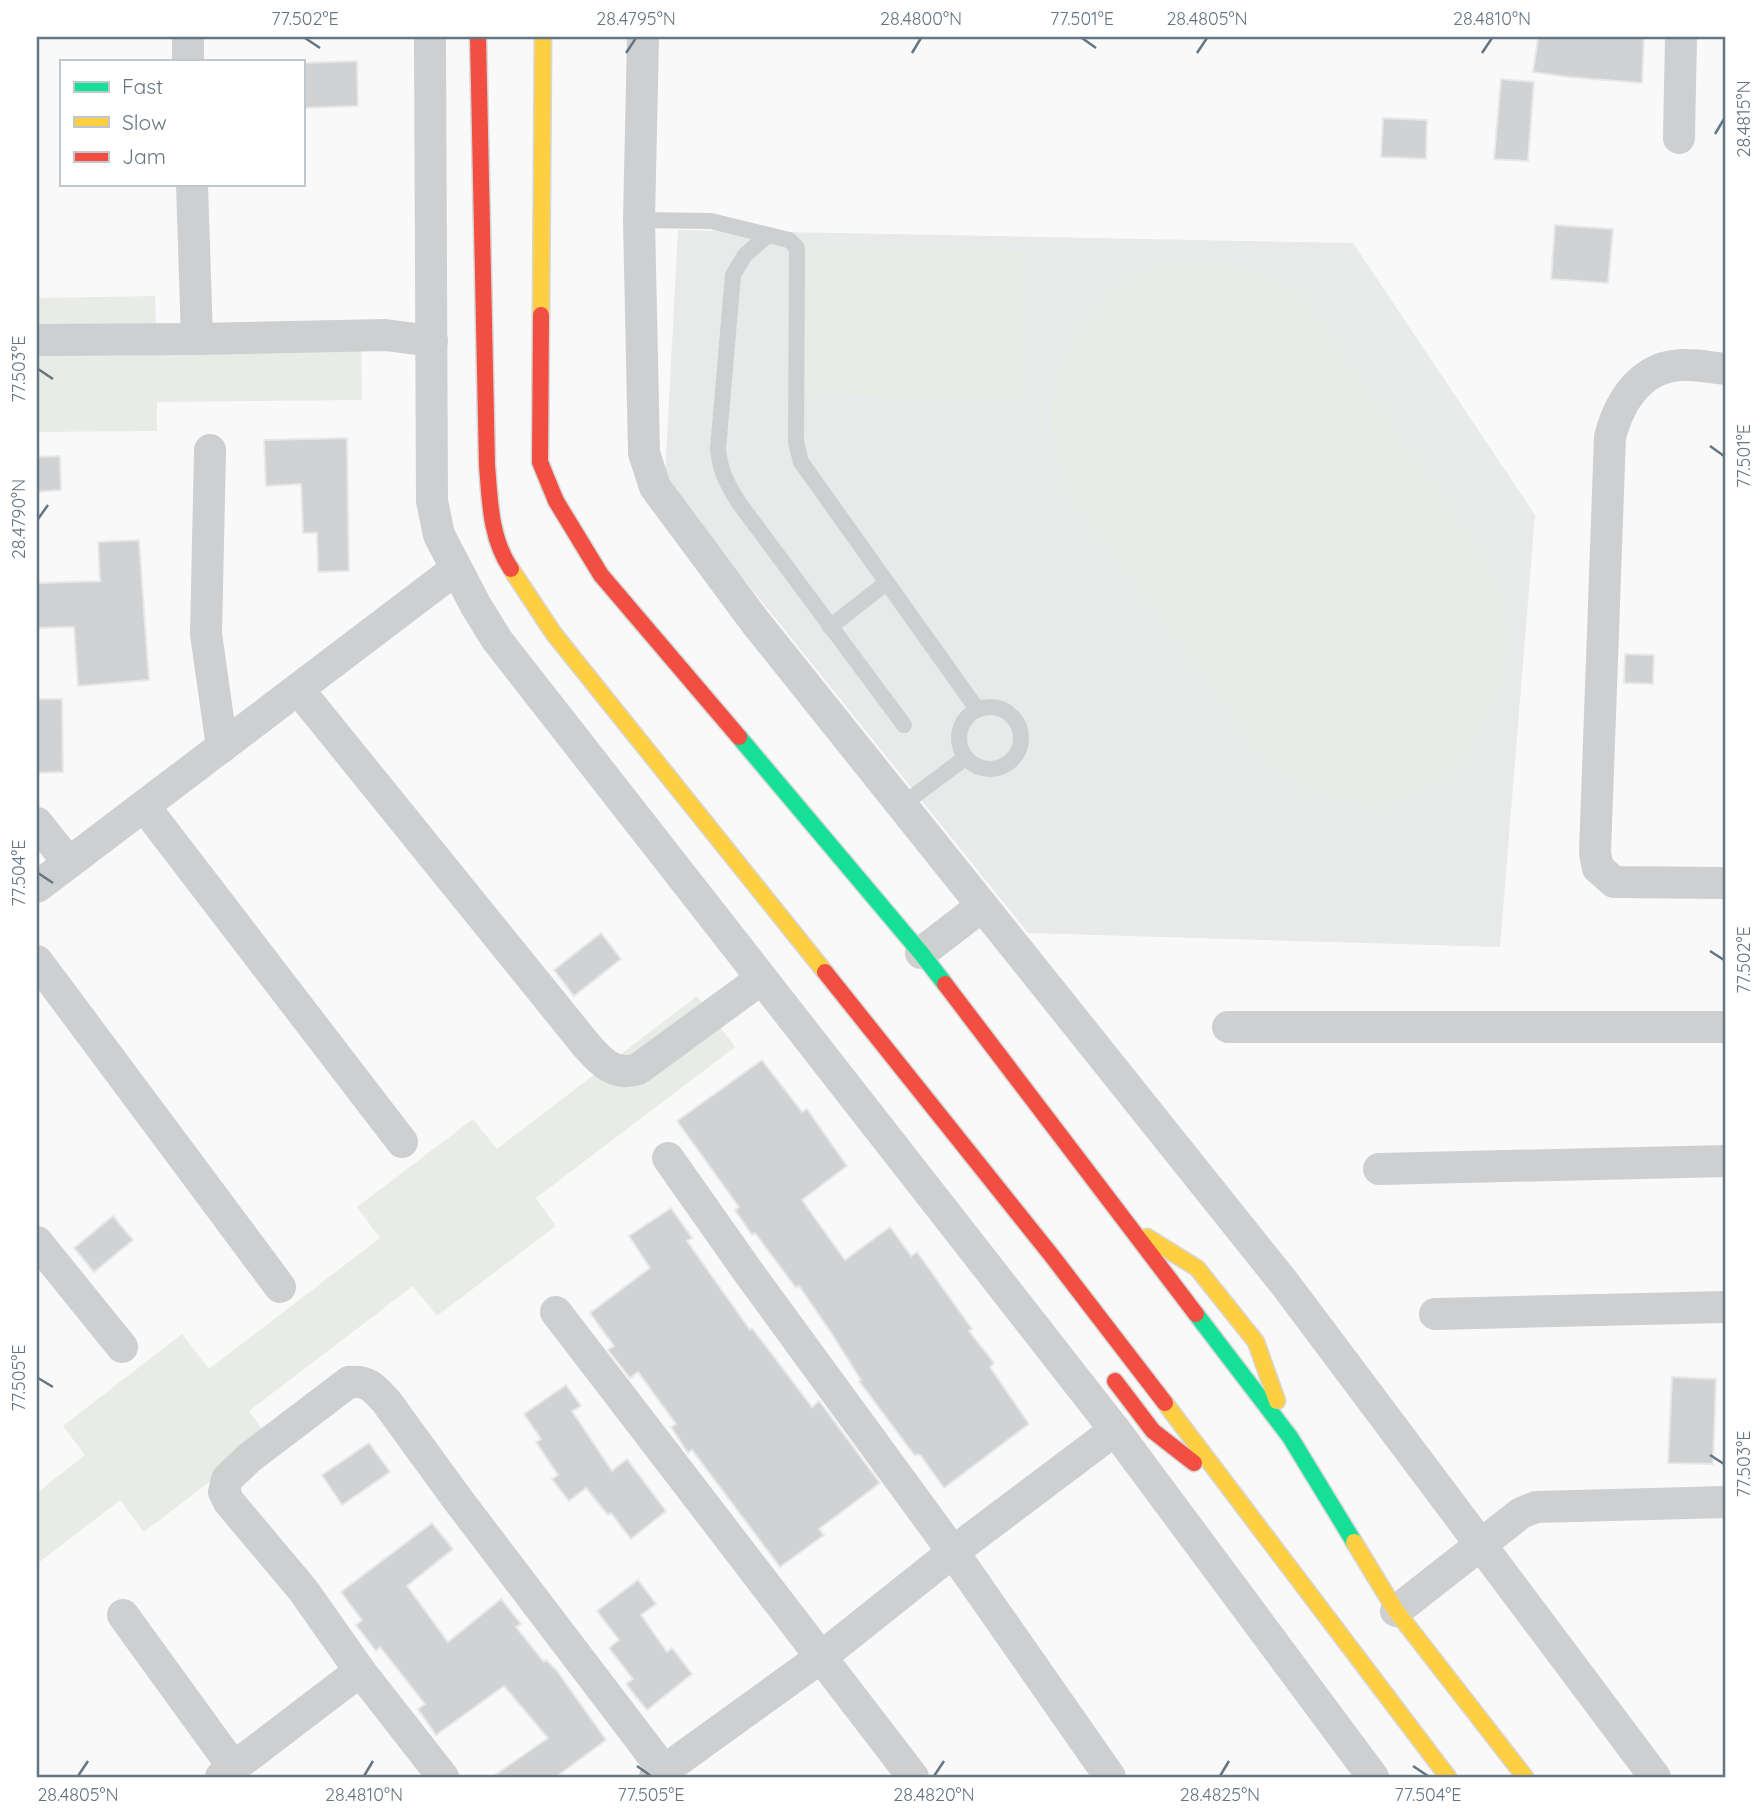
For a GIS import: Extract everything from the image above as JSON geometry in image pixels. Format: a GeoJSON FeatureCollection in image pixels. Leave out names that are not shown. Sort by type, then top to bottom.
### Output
{"type":"FeatureCollection","features":[{"type":"Feature","properties":{"kind":"street"},"geometry":{"type":"LineString","coordinates":[[188,37],[188,60]]}},
{"type":"Feature","properties":{"kind":"street"},"geometry":{"type":"LineString","coordinates":[[430,37],[432,501],[439,535],[456,569],[497,640],[1115,1430],[1373,1777]]}},
{"type":"Feature","properties":{"kind":"street"},"geometry":{"type":"LineString","coordinates":[[478,37],[487,465],[492,525],[505,560],[554,634],[1052,1256],[1448,1777]]}},
{"type":"Feature","properties":{"kind":"street"},"geometry":{"type":"LineString","coordinates":[[544,37],[540,462],[556,501],[601,575],[920,953],[1290,1437],[1396,1611],[1525,1777]]}},
{"type":"Feature","properties":{"kind":"street"},"geometry":{"type":"LineString","coordinates":[[643,37],[639,220],[644,453],[655,487],[756,624],[1285,1284],[1655,1777]]}},
{"type":"Feature","properties":{"kind":"street"},"geometry":{"type":"LineString","coordinates":[[1679,138],[1681,37]]}},
{"type":"Feature","properties":{"kind":"street"},"geometry":{"type":"LineString","coordinates":[[192,186],[197,340]]}},
{"type":"Feature","properties":{"kind":"street"},"geometry":{"type":"LineString","coordinates":[[37,340],[197,340],[386,335],[432,341]]}},
{"type":"Feature","properties":{"kind":"street"},"geometry":{"type":"LineString","coordinates":[[1726,369],[1686,364],[1667,367],[1653,373],[1634,386],[1615,417],[1611,437],[1595,853],[1598,868],[1614,881],[1726,883]]}},
{"type":"Feature","properties":{"kind":"street"},"geometry":{"type":"LineString","coordinates":[[210,450],[206,634],[222,747]]}},
{"type":"Feature","properties":{"kind":"street"},"geometry":{"type":"LineString","coordinates":[[37,887],[456,569]]}},
{"type":"Feature","properties":{"kind":"street"},"geometry":{"type":"LineString","coordinates":[[298,689],[546,996],[599,1059],[615,1071],[629,1073],[638,1069],[761,979]]}},
{"type":"Feature","properties":{"kind":"street"},"geometry":{"type":"LineString","coordinates":[[144,806],[402,1142]]}},
{"type":"Feature","properties":{"kind":"street"},"geometry":{"type":"LineString","coordinates":[[37,823],[68,862]]}},
{"type":"Feature","properties":{"kind":"street"},"geometry":{"type":"LineString","coordinates":[[920,953],[982,906]]}},
{"type":"Feature","properties":{"kind":"street"},"geometry":{"type":"LineString","coordinates":[[37,961],[280,1287]]}},
{"type":"Feature","properties":{"kind":"street"},"geometry":{"type":"LineString","coordinates":[[1228,1027],[1726,1027]]}},
{"type":"Feature","properties":{"kind":"street"},"geometry":{"type":"LineString","coordinates":[[668,1158],[953,1552],[1110,1777]]}},
{"type":"Feature","properties":{"kind":"street"},"geometry":{"type":"LineString","coordinates":[[1380,1169],[1726,1161]]}},
{"type":"Feature","properties":{"kind":"street"},"geometry":{"type":"LineString","coordinates":[[1127,1225],[1197,1268],[1256,1342],[1290,1437]]}},
{"type":"Feature","properties":{"kind":"street"},"geometry":{"type":"LineString","coordinates":[[37,1242],[122,1347]]}},
{"type":"Feature","properties":{"kind":"street"},"geometry":{"type":"LineString","coordinates":[[1052,1256],[1070,1307]]}},
{"type":"Feature","properties":{"kind":"street"},"geometry":{"type":"LineString","coordinates":[[1435,1314],[1726,1307]]}},
{"type":"Feature","properties":{"kind":"street"},"geometry":{"type":"LineString","coordinates":[[556,1312],[913,1777]]}},
{"type":"Feature","properties":{"kind":"street"},"geometry":{"type":"LineString","coordinates":[[1104,1365],[1153,1431],[1235,1494]]}},
{"type":"Feature","properties":{"kind":"street"},"geometry":{"type":"LineString","coordinates":[[443,1777],[360,1671],[303,1590],[229,1502],[224,1492],[227,1479],[249,1458],[349,1382],[362,1381],[386,1401],[663,1775],[820,1658],[953,1552],[1115,1430]]}},
{"type":"Feature","properties":{"kind":"street"},"geometry":{"type":"LineString","coordinates":[[1396,1611],[1521,1513],[1536,1507],[1726,1502]]}},
{"type":"Feature","properties":{"kind":"street"},"geometry":{"type":"LineString","coordinates":[[123,1615],[227,1773],[360,1671]]}},
{"type":"Feature","properties":{"kind":"lane"},"geometry":{"type":"LineString","coordinates":[[639,220],[711,221],[789,240],[797,248],[796,442],[801,463],[977,709]]}},
{"type":"Feature","properties":{"kind":"lane"},"geometry":{"type":"LineString","coordinates":[[768,235],[745,255],[733,275],[718,449],[720,469],[724,481],[739,503],[904,726]]}},
{"type":"Feature","properties":{"kind":"lane"},"geometry":{"type":"LineString","coordinates":[[830,628],[886,583]]}},
{"type":"Feature","properties":{"kind":"lane"},"geometry":{"type":"LineString","coordinates":[[991,707],[1006,711],[1018,723],[1021,744],[1017,755],[997,769],[979,768],[965,758],[959,742],[960,728],[977,709],[991,707]]}},
{"type":"Feature","properties":{"kind":"lane"},"geometry":{"type":"LineString","coordinates":[[902,806],[965,758]]}},
{"type":"Feature","properties":{"kind":"shaded area"},"geometry":{"type":"Polygon","coordinates":[[[678,230],[1353,243],[1535,515],[1500,947],[1028,933],[698,522],[665,477],[678,230]]]}},
{"type":"Feature","properties":{"kind":"shaded area"},"geometry":{"type":"Polygon","coordinates":[[[808,246],[1027,252],[1023,401],[803,394],[808,246]]]}},
{"type":"Feature","properties":{"kind":"shaded area"},"geometry":{"type":"Polygon","coordinates":[[[1204,263],[1258,271],[1302,299],[1486,564],[1502,595],[1509,639],[1504,680],[1459,765],[1420,793],[1376,806],[1346,802],[1301,785],[1265,757],[1071,495],[1053,447],[1052,401],[1067,356],[1109,296],[1145,269],[1204,263]]]}},
{"type":"Feature","properties":{"kind":"shaded area"},"geometry":{"type":"Polygon","coordinates":[[[155,296],[156,328],[361,326],[362,400],[157,402],[157,431],[37,432],[37,298],[155,296]]]}},
{"type":"Feature","properties":{"kind":"shaded area"},"geometry":{"type":"Polygon","coordinates":[[[697,996],[735,1047],[536,1198],[556,1226],[437,1316],[413,1286],[249,1411],[268,1437],[144,1532],[120,1500],[37,1564],[37,1493],[85,1455],[63,1426],[182,1334],[209,1369],[380,1238],[357,1207],[473,1119],[497,1149],[697,996]]]}},
{"type":"Feature","properties":{"kind":"building"},"geometry":{"type":"Polygon","coordinates":[[[1538,37],[1644,37],[1642,83],[1533,72],[1538,37]]]}},
{"type":"Feature","properties":{"kind":"building"},"geometry":{"type":"Polygon","coordinates":[[[357,61],[358,106],[304,108],[304,63],[357,61]]]}},
{"type":"Feature","properties":{"kind":"building"},"geometry":{"type":"Polygon","coordinates":[[[1501,79],[1534,82],[1528,161],[1494,159],[1501,79]]]}},
{"type":"Feature","properties":{"kind":"building"},"geometry":{"type":"Polygon","coordinates":[[[1383,118],[1427,120],[1426,159],[1381,157],[1383,118]]]}},
{"type":"Feature","properties":{"kind":"building"},"geometry":{"type":"Polygon","coordinates":[[[1555,225],[1613,229],[1608,283],[1551,279],[1555,225]]]}},
{"type":"Feature","properties":{"kind":"building"},"geometry":{"type":"Polygon","coordinates":[[[347,438],[349,571],[318,572],[317,533],[303,533],[301,484],[266,486],[264,440],[347,438]]]}},
{"type":"Feature","properties":{"kind":"building"},"geometry":{"type":"Polygon","coordinates":[[[60,456],[61,490],[37,492],[37,457],[60,456]]]}},
{"type":"Feature","properties":{"kind":"building"},"geometry":{"type":"Polygon","coordinates":[[[139,540],[149,680],[78,686],[74,627],[37,628],[37,583],[100,581],[98,542],[139,540]]]}},
{"type":"Feature","properties":{"kind":"building"},"geometry":{"type":"Polygon","coordinates":[[[1625,654],[1654,655],[1653,684],[1624,683],[1625,654]]]}},
{"type":"Feature","properties":{"kind":"building"},"geometry":{"type":"Polygon","coordinates":[[[37,699],[62,699],[63,772],[37,773],[37,699]]]}},
{"type":"Feature","properties":{"kind":"building"},"geometry":{"type":"Polygon","coordinates":[[[601,933],[621,959],[574,996],[554,970],[601,933]]]}},
{"type":"Feature","properties":{"kind":"building"},"geometry":{"type":"Polygon","coordinates":[[[762,1060],[802,1112],[807,1109],[847,1166],[802,1200],[845,1260],[890,1227],[911,1256],[917,1252],[972,1329],[969,1331],[994,1363],[990,1367],[1029,1424],[944,1488],[921,1456],[915,1456],[859,1381],[861,1380],[832,1334],[799,1286],[796,1288],[755,1233],[752,1235],[735,1210],[739,1207],[677,1121],[762,1060]]]}},
{"type":"Feature","properties":{"kind":"building"},"geometry":{"type":"Polygon","coordinates":[[[671,1208],[692,1238],[687,1241],[750,1330],[752,1328],[812,1407],[819,1401],[880,1483],[819,1529],[824,1535],[780,1567],[692,1450],[688,1453],[671,1427],[676,1424],[638,1372],[630,1378],[608,1350],[614,1346],[590,1313],[650,1268],[629,1236],[671,1208]]]}},
{"type":"Feature","properties":{"kind":"building"},"geometry":{"type":"Polygon","coordinates":[[[113,1216],[133,1240],[94,1272],[74,1248],[113,1216]]]}},
{"type":"Feature","properties":{"kind":"building"},"geometry":{"type":"Polygon","coordinates":[[[1672,1377],[1716,1379],[1713,1464],[1668,1463],[1672,1377]]]}},
{"type":"Feature","properties":{"kind":"building"},"geometry":{"type":"Polygon","coordinates":[[[566,1385],[581,1406],[572,1411],[612,1471],[627,1459],[666,1511],[631,1539],[611,1513],[608,1515],[586,1488],[569,1501],[552,1479],[558,1475],[536,1442],[541,1439],[524,1414],[566,1385]]]}},
{"type":"Feature","properties":{"kind":"building"},"geometry":{"type":"Polygon","coordinates":[[[369,1443],[390,1472],[342,1505],[322,1475],[369,1443]]]}},
{"type":"Feature","properties":{"kind":"building"},"geometry":{"type":"Polygon","coordinates":[[[432,1523],[453,1549],[407,1586],[448,1642],[501,1599],[521,1624],[516,1627],[544,1662],[546,1660],[557,1671],[606,1740],[556,1777],[492,1777],[548,1738],[504,1686],[436,1735],[418,1709],[425,1704],[380,1647],[376,1651],[356,1625],[362,1620],[341,1592],[432,1523]]]}},
{"type":"Feature","properties":{"kind":"building"},"geometry":{"type":"Polygon","coordinates":[[[638,1580],[656,1604],[641,1615],[667,1652],[672,1648],[692,1674],[647,1710],[626,1684],[633,1679],[609,1648],[619,1640],[597,1611],[638,1580]]]}},
{"type":"Feature","properties":{"kind":"traffic: fast"},"geometry":{"type":"LineString","coordinates":[[739,737],[945,984]]}},
{"type":"Feature","properties":{"kind":"traffic: fast"},"geometry":{"type":"LineString","coordinates":[[1196,1314],[1290,1437],[1354,1542]]}},
{"type":"Feature","properties":{"kind":"traffic: slow"},"geometry":{"type":"LineString","coordinates":[[541,315],[543,37]]}},
{"type":"Feature","properties":{"kind":"traffic: slow"},"geometry":{"type":"LineString","coordinates":[[511,569],[554,634],[825,972]]}},
{"type":"Feature","properties":{"kind":"traffic: slow"},"geometry":{"type":"LineString","coordinates":[[1147,1237],[1197,1268],[1256,1342],[1277,1401]]}},
{"type":"Feature","properties":{"kind":"traffic: slow"},"geometry":{"type":"LineString","coordinates":[[1165,1403],[1448,1777]]}},
{"type":"Feature","properties":{"kind":"traffic: slow"},"geometry":{"type":"LineString","coordinates":[[1354,1542],[1396,1611],[1525,1777]]}},
{"type":"Feature","properties":{"kind":"traffic: jam"},"geometry":{"type":"LineString","coordinates":[[478,37],[487,465],[495,532],[511,569]]}},
{"type":"Feature","properties":{"kind":"traffic: jam"},"geometry":{"type":"LineString","coordinates":[[541,315],[540,462],[556,501],[601,575],[739,737]]}},
{"type":"Feature","properties":{"kind":"traffic: jam"},"geometry":{"type":"LineString","coordinates":[[825,972],[1052,1256],[1165,1403]]}},
{"type":"Feature","properties":{"kind":"traffic: jam"},"geometry":{"type":"LineString","coordinates":[[945,984],[1196,1314]]}},
{"type":"Feature","properties":{"kind":"traffic: jam"},"geometry":{"type":"LineString","coordinates":[[1115,1381],[1153,1431],[1194,1463]]}}]}
